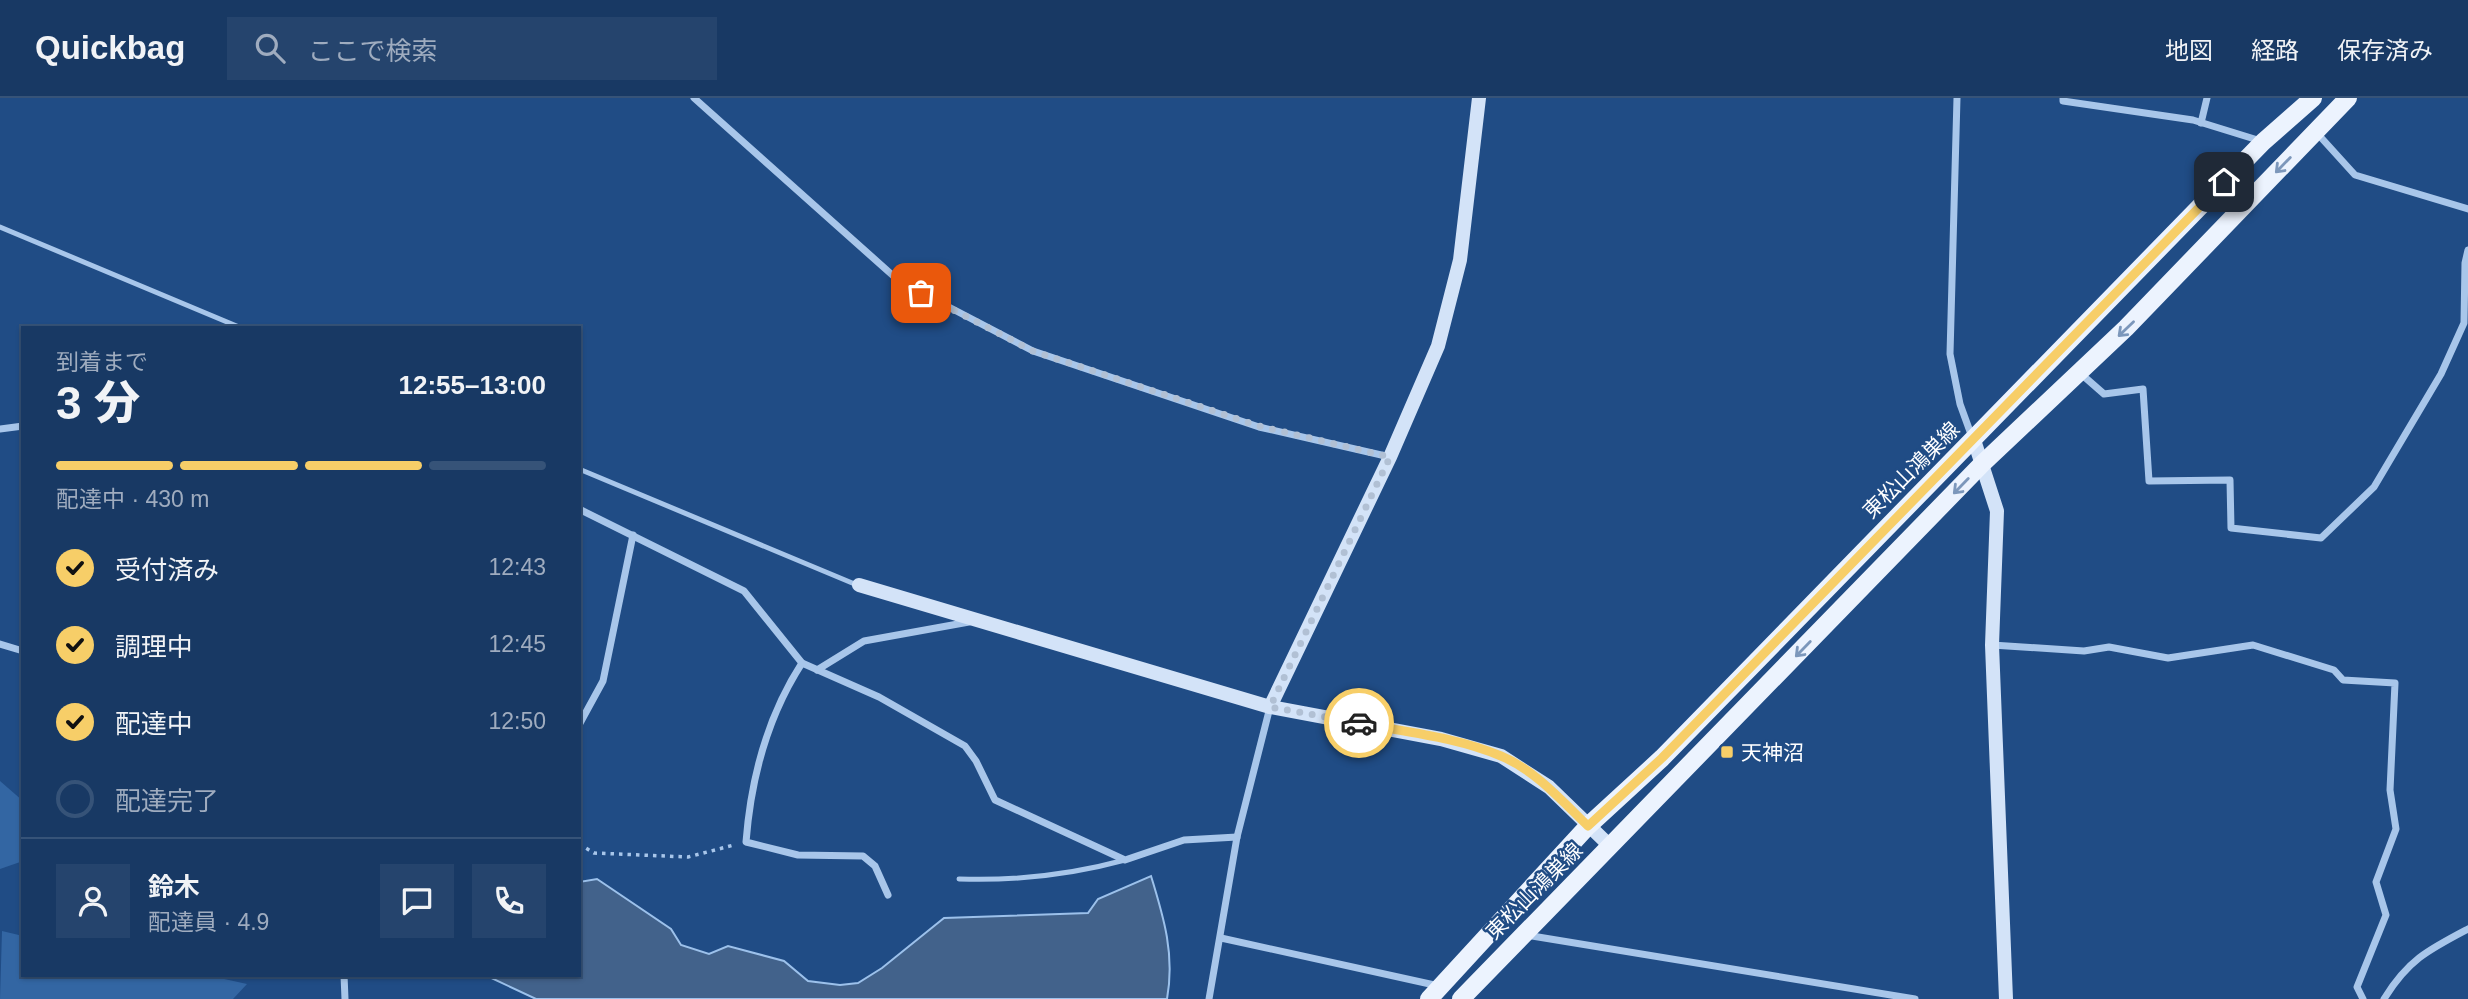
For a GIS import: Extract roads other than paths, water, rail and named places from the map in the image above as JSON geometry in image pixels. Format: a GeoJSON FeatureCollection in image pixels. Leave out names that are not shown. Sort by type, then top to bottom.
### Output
{"type":"FeatureCollection","features":[{"type":"Feature","properties":{"kind":"main road","name":"東松山鴻巣線"},"geometry":{"type":"LineString","coordinates":[[1435,993],[1588,826],[1662,758],[2263,142],[2313,98]]}},
{"type":"Feature","properties":{"kind":"main road","name":"東松山鴻巣線"},"geometry":{"type":"LineString","coordinates":[[1461,999],[1982,464],[2126,328],[2348,98]]}},
{"type":"Feature","properties":{"kind":"street"},"geometry":{"type":"LineString","coordinates":[[694,98],[899,281],[1033,351],[1259,426],[1390,457]]}},
{"type":"Feature","properties":{"kind":"street"},"geometry":{"type":"LineString","coordinates":[[1209,999],[1237,837],[1270,707],[1390,457],[1438,346],[1460,260],[1479,98]]}},
{"type":"Feature","properties":{"kind":"street"},"geometry":{"type":"LineString","coordinates":[[1957,98],[1950,354],[1959,404],[1997,511],[1992,645],[2006,999]]}},
{"type":"Feature","properties":{"kind":"street"},"geometry":{"type":"LineString","coordinates":[[2063,98],[2063,101],[2202,123],[2263,142]]}},
{"type":"Feature","properties":{"kind":"street"},"geometry":{"type":"LineString","coordinates":[[2202,123],[2207,98]]}},
{"type":"Feature","properties":{"kind":"street"},"geometry":{"type":"LineString","coordinates":[[2316,131],[2355,175],[2468,209]]}},
{"type":"Feature","properties":{"kind":"street"},"geometry":{"type":"LineString","coordinates":[[2079,373],[2104,394],[2143,390],[2149,481],[2230,480],[2231,528],[2321,538],[2374,487],[2441,374],[2464,323],[2465,263],[2468,250]]}},
{"type":"Feature","properties":{"kind":"street"},"geometry":{"type":"LineString","coordinates":[[0,429],[21,426]]}},
{"type":"Feature","properties":{"kind":"street"},"geometry":{"type":"LineString","coordinates":[[581,510],[744,591],[802,663],[879,697],[965,746],[976,761],[995,800],[1125,860],[1184,840],[1237,837]]}},
{"type":"Feature","properties":{"kind":"street"},"geometry":{"type":"LineString","coordinates":[[581,721],[603,681],[633,535]]}},
{"type":"Feature","properties":{"kind":"street"},"geometry":{"type":"LineString","coordinates":[[859,585],[1270,707],[1441,738],[1502,756],[1549,787],[1610,846]]}},
{"type":"Feature","properties":{"kind":"street"},"geometry":{"type":"LineString","coordinates":[[817,670],[864,641],[981,620]]}},
{"type":"Feature","properties":{"kind":"street"},"geometry":{"type":"LineString","coordinates":[[0,645],[21,650]]}},
{"type":"Feature","properties":{"kind":"street"},"geometry":{"type":"LineString","coordinates":[[1992,645],[2084,651],[2109,647],[2168,658],[2253,645],[2334,670],[2343,680],[2395,684],[2390,790],[2396,829],[2375,882],[2386,915],[2357,987],[2363,999]]}},
{"type":"Feature","properties":{"kind":"street"},"geometry":{"type":"LineString","coordinates":[[802,663],[787,687],[766,733],[748,813],[746,842],[798,855],[863,856],[876,866],[888,895]]}},
{"type":"Feature","properties":{"kind":"street"},"geometry":{"type":"LineString","coordinates":[[2384,999],[2403,970],[2422,953],[2468,929]]}},
{"type":"Feature","properties":{"kind":"street"},"geometry":{"type":"LineString","coordinates":[[1522,935],[1915,999]]}},
{"type":"Feature","properties":{"kind":"street"},"geometry":{"type":"LineString","coordinates":[[1221,939],[1435,993]]}},
{"type":"Feature","properties":{"kind":"street"},"geometry":{"type":"LineString","coordinates":[[344,977],[345,999]]}},
{"type":"Feature","properties":{"kind":"lane"},"geometry":{"type":"LineString","coordinates":[[0,228],[237,326]]}},
{"type":"Feature","properties":{"kind":"lane"},"geometry":{"type":"LineString","coordinates":[[581,470],[859,585]]}},
{"type":"Feature","properties":{"kind":"lane"},"geometry":{"type":"LineString","coordinates":[[959,879],[1003,881],[1083,871],[1125,860]]}},
{"type":"Feature","properties":{"kind":"place","name":"天神沼"},"geometry":{"type":"Point","coordinates":[1727,752]}}]}
